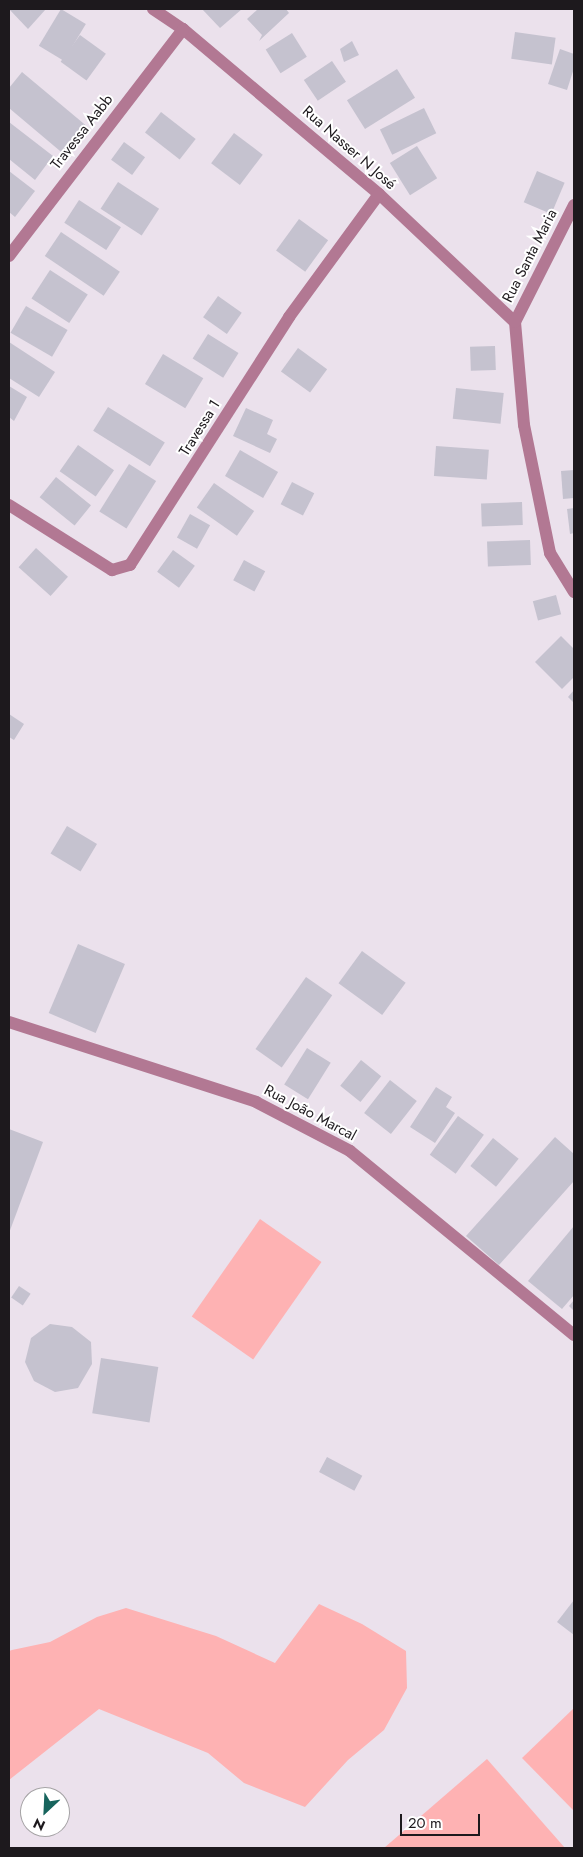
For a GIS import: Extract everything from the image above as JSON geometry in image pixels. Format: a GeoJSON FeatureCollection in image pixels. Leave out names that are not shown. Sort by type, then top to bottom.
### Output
{"type":"FeatureCollection","features":[{"type":"Feature","properties":{"kind":"street","name":"Rua Nasser N José"},"geometry":{"type":"LineString","coordinates":[[153,9],[183,29],[379,194],[515,322]]}},
{"type":"Feature","properties":{"kind":"street","name":"Travessa Aabb"},"geometry":{"type":"LineString","coordinates":[[9,256],[183,29]]}},
{"type":"Feature","properties":{"kind":"street","name":"Travessa 1"},"geometry":{"type":"LineString","coordinates":[[9,505],[112,570],[130,565],[289,317],[379,194]]}},
{"type":"Feature","properties":{"kind":"street","name":"Rua Santa Maria"},"geometry":{"type":"LineString","coordinates":[[515,322],[574,204]]}},
{"type":"Feature","properties":{"kind":"street"},"geometry":{"type":"LineString","coordinates":[[515,322],[524,425],[550,553],[574,592]]}},
{"type":"Feature","properties":{"kind":"street","name":"Rua João Marcal"},"geometry":{"type":"LineString","coordinates":[[9,1022],[256,1102],[350,1152],[574,1335]]}},
{"type":"Feature","properties":{"kind":"shaded area"},"geometry":{"type":"Polygon","coordinates":[[[260,1219],[321,1262],[253,1359],[192,1316],[260,1219]]]}},
{"type":"Feature","properties":{"kind":"shaded area"},"geometry":{"type":"Polygon","coordinates":[[[319,1604],[362,1624],[406,1651],[407,1688],[384,1730],[348,1760],[305,1807],[244,1783],[208,1753],[99,1709],[9,1780],[9,1651],[50,1642],[97,1617],[126,1608],[216,1636],[275,1663],[319,1604]]]}},
{"type":"Feature","properties":{"kind":"shaded area"},"geometry":{"type":"Polygon","coordinates":[[[574,1708],[574,1811],[522,1758],[574,1708]]]}},
{"type":"Feature","properties":{"kind":"shaded area"},"geometry":{"type":"Polygon","coordinates":[[[487,1759],[565,1848],[384,1848],[487,1759]]]}},
{"type":"Feature","properties":{"kind":"building"},"geometry":{"type":"Polygon","coordinates":[[[9,9],[46,9],[28,29],[9,9]]]}},
{"type":"Feature","properties":{"kind":"building"},"geometry":{"type":"Polygon","coordinates":[[[61,9],[86,24],[64,61],[39,46],[61,9]]]}},
{"type":"Feature","properties":{"kind":"building"},"geometry":{"type":"Polygon","coordinates":[[[202,9],[242,9],[220,28],[202,9]]]}},
{"type":"Feature","properties":{"kind":"building"},"geometry":{"type":"Polygon","coordinates":[[[258,9],[286,9],[289,13],[259,41],[262,35],[247,19],[258,9]]]}},
{"type":"Feature","properties":{"kind":"building"},"geometry":{"type":"Polygon","coordinates":[[[515,32],[556,38],[552,64],[511,59],[515,32]]]}},
{"type":"Feature","properties":{"kind":"building"},"geometry":{"type":"Polygon","coordinates":[[[292,33],[307,57],[281,73],[266,49],[292,33]]]}},
{"type":"Feature","properties":{"kind":"building"},"geometry":{"type":"Polygon","coordinates":[[[80,35],[106,54],[86,81],[61,62],[80,35]]]}},
{"type":"Feature","properties":{"kind":"building"},"geometry":{"type":"Polygon","coordinates":[[[352,41],[359,55],[344,62],[340,49],[352,41]]]}},
{"type":"Feature","properties":{"kind":"building"},"geometry":{"type":"Polygon","coordinates":[[[560,49],[574,54],[574,68],[567,90],[548,84],[560,49]]]}},
{"type":"Feature","properties":{"kind":"building"},"geometry":{"type":"Polygon","coordinates":[[[332,61],[346,82],[318,101],[304,80],[332,61]]]}},
{"type":"Feature","properties":{"kind":"building"},"geometry":{"type":"Polygon","coordinates":[[[397,69],[415,98],[365,129],[347,100],[397,69]]]}},
{"type":"Feature","properties":{"kind":"building"},"geometry":{"type":"Polygon","coordinates":[[[22,72],[89,128],[66,156],[9,108],[9,88],[22,72]]]}},
{"type":"Feature","properties":{"kind":"building"},"geometry":{"type":"Polygon","coordinates":[[[424,108],[436,133],[392,155],[380,129],[424,108]]]}},
{"type":"Feature","properties":{"kind":"building"},"geometry":{"type":"Polygon","coordinates":[[[161,112],[196,139],[180,160],[145,132],[161,112]]]}},
{"type":"Feature","properties":{"kind":"building"},"geometry":{"type":"Polygon","coordinates":[[[9,122],[53,156],[35,180],[9,159],[9,122]]]}},
{"type":"Feature","properties":{"kind":"building"},"geometry":{"type":"Polygon","coordinates":[[[234,133],[263,155],[240,185],[211,163],[234,133]]]}},
{"type":"Feature","properties":{"kind":"building"},"geometry":{"type":"Polygon","coordinates":[[[124,142],[145,157],[132,175],[111,160],[124,142]]]}},
{"type":"Feature","properties":{"kind":"building"},"geometry":{"type":"Polygon","coordinates":[[[417,146],[437,178],[410,195],[390,163],[417,146]]]}},
{"type":"Feature","properties":{"kind":"building"},"geometry":{"type":"Polygon","coordinates":[[[9,171],[35,191],[15,217],[9,212],[9,171]]]}},
{"type":"Feature","properties":{"kind":"building"},"geometry":{"type":"Polygon","coordinates":[[[537,171],[565,183],[551,214],[524,202],[537,171]]]}},
{"type":"Feature","properties":{"kind":"building"},"geometry":{"type":"Polygon","coordinates":[[[118,182],[159,209],[142,236],[101,209],[118,182]]]}},
{"type":"Feature","properties":{"kind":"building"},"geometry":{"type":"Polygon","coordinates":[[[79,200],[121,227],[106,250],[64,223],[79,200]]]}},
{"type":"Feature","properties":{"kind":"building"},"geometry":{"type":"Polygon","coordinates":[[[299,219],[328,240],[305,272],[276,251],[299,219]]]}},
{"type":"Feature","properties":{"kind":"building"},"geometry":{"type":"Polygon","coordinates":[[[61,232],[120,272],[104,296],[45,256],[61,232]]]}},
{"type":"Feature","properties":{"kind":"building"},"geometry":{"type":"Polygon","coordinates":[[[50,270],[88,295],[69,323],[31,299],[50,270]]]}},
{"type":"Feature","properties":{"kind":"building"},"geometry":{"type":"Polygon","coordinates":[[[218,296],[242,313],[227,334],[203,317],[218,296]]]}},
{"type":"Feature","properties":{"kind":"building"},"geometry":{"type":"Polygon","coordinates":[[[26,306],[68,330],[52,357],[10,333],[26,306]]]}},
{"type":"Feature","properties":{"kind":"building"},"geometry":{"type":"Polygon","coordinates":[[[208,334],[239,353],[223,378],[193,359],[208,334]]]}},
{"type":"Feature","properties":{"kind":"building"},"geometry":{"type":"Polygon","coordinates":[[[9,342],[55,372],[39,397],[9,378],[9,342]]]}},
{"type":"Feature","properties":{"kind":"building"},"geometry":{"type":"Polygon","coordinates":[[[495,346],[496,370],[471,371],[470,347],[495,346]]]}},
{"type":"Feature","properties":{"kind":"building"},"geometry":{"type":"Polygon","coordinates":[[[298,348],[327,369],[310,393],[281,371],[298,348]]]}},
{"type":"Feature","properties":{"kind":"building"},"geometry":{"type":"Polygon","coordinates":[[[163,354],[203,378],[185,408],[145,384],[163,354]]]}},
{"type":"Feature","properties":{"kind":"building"},"geometry":{"type":"Polygon","coordinates":[[[9,386],[27,397],[14,421],[9,417],[9,386]]]}},
{"type":"Feature","properties":{"kind":"building"},"geometry":{"type":"Polygon","coordinates":[[[456,388],[504,393],[500,424],[453,419],[456,388]]]}},
{"type":"Feature","properties":{"kind":"building"},"geometry":{"type":"Polygon","coordinates":[[[108,407],[165,443],[150,466],[93,431],[108,407]]]}},
{"type":"Feature","properties":{"kind":"building"},"geometry":{"type":"Polygon","coordinates":[[[246,408],[273,420],[267,434],[277,439],[270,453],[233,436],[246,408]]]}},
{"type":"Feature","properties":{"kind":"building"},"geometry":{"type":"Polygon","coordinates":[[[78,445],[114,470],[96,496],[60,471],[78,445]]]}},
{"type":"Feature","properties":{"kind":"building"},"geometry":{"type":"Polygon","coordinates":[[[436,446],[489,450],[487,480],[434,476],[436,446]]]}},
{"type":"Feature","properties":{"kind":"building"},"geometry":{"type":"Polygon","coordinates":[[[240,450],[278,472],[263,498],[225,476],[240,450]]]}},
{"type":"Feature","properties":{"kind":"building"},"geometry":{"type":"Polygon","coordinates":[[[129,464],[156,481],[126,528],[99,511],[129,464]]]}},
{"type":"Feature","properties":{"kind":"building"},"geometry":{"type":"Polygon","coordinates":[[[574,470],[574,498],[563,499],[561,471],[574,470]]]}},
{"type":"Feature","properties":{"kind":"building"},"geometry":{"type":"Polygon","coordinates":[[[56,477],[91,505],[75,526],[40,497],[56,477]]]}},
{"type":"Feature","properties":{"kind":"building"},"geometry":{"type":"Polygon","coordinates":[[[292,482],[314,493],[303,516],[281,504],[292,482]]]}},
{"type":"Feature","properties":{"kind":"building"},"geometry":{"type":"Polygon","coordinates":[[[214,483],[254,511],[237,536],[197,508],[214,483]]]}},
{"type":"Feature","properties":{"kind":"building"},"geometry":{"type":"Polygon","coordinates":[[[522,502],[523,525],[482,526],[481,503],[522,502]]]}},
{"type":"Feature","properties":{"kind":"building"},"geometry":{"type":"Polygon","coordinates":[[[574,508],[574,533],[570,534],[567,509],[574,508]]]}},
{"type":"Feature","properties":{"kind":"building"},"geometry":{"type":"Polygon","coordinates":[[[190,514],[210,525],[197,549],[177,538],[190,514]]]}},
{"type":"Feature","properties":{"kind":"building"},"geometry":{"type":"Polygon","coordinates":[[[530,540],[531,565],[488,566],[487,542],[530,540]]]}},
{"type":"Feature","properties":{"kind":"building"},"geometry":{"type":"Polygon","coordinates":[[[36,548],[68,577],[51,596],[19,567],[36,548]]]}},
{"type":"Feature","properties":{"kind":"building"},"geometry":{"type":"Polygon","coordinates":[[[173,550],[195,566],[179,588],[157,572],[173,550]]]}},
{"type":"Feature","properties":{"kind":"building"},"geometry":{"type":"Polygon","coordinates":[[[244,560],[265,571],[254,592],[233,580],[244,560]]]}},
{"type":"Feature","properties":{"kind":"building"},"geometry":{"type":"Polygon","coordinates":[[[556,595],[561,614],[538,621],[533,601],[556,595]]]}},
{"type":"Feature","properties":{"kind":"building"},"geometry":{"type":"Polygon","coordinates":[[[561,636],[574,649],[574,677],[562,689],[535,662],[561,636]]]}},
{"type":"Feature","properties":{"kind":"building"},"geometry":{"type":"Polygon","coordinates":[[[574,690],[574,703],[568,697],[574,690]]]}},
{"type":"Feature","properties":{"kind":"building"},"geometry":{"type":"Polygon","coordinates":[[[9,714],[24,724],[14,740],[9,737],[9,714]]]}},
{"type":"Feature","properties":{"kind":"building"},"geometry":{"type":"Polygon","coordinates":[[[67,826],[97,844],[81,871],[51,853],[67,826]]]}},
{"type":"Feature","properties":{"kind":"building"},"geometry":{"type":"Polygon","coordinates":[[[78,944],[125,964],[96,1033],[49,1013],[78,944]]]}},
{"type":"Feature","properties":{"kind":"building"},"geometry":{"type":"Polygon","coordinates":[[[362,951],[406,983],[382,1015],[338,983],[362,951]]]}},
{"type":"Feature","properties":{"kind":"building"},"geometry":{"type":"Polygon","coordinates":[[[306,977],[332,995],[282,1067],[256,1049],[306,977]]]}},
{"type":"Feature","properties":{"kind":"building"},"geometry":{"type":"Polygon","coordinates":[[[307,1048],[331,1063],[308,1099],[284,1084],[307,1048]]]}},
{"type":"Feature","properties":{"kind":"building"},"geometry":{"type":"Polygon","coordinates":[[[361,1060],[381,1076],[360,1102],[340,1086],[361,1060]]]}},
{"type":"Feature","properties":{"kind":"building"},"geometry":{"type":"Polygon","coordinates":[[[390,1080],[417,1101],[391,1134],[364,1113],[390,1080]]]}},
{"type":"Feature","properties":{"kind":"building"},"geometry":{"type":"Polygon","coordinates":[[[436,1087],[452,1097],[446,1107],[455,1113],[435,1143],[410,1127],[436,1087]]]}},
{"type":"Feature","properties":{"kind":"building"},"geometry":{"type":"Polygon","coordinates":[[[458,1116],[484,1135],[456,1174],[430,1155],[458,1116]]]}},
{"type":"Feature","properties":{"kind":"building"},"geometry":{"type":"Polygon","coordinates":[[[9,1129],[43,1142],[9,1233],[9,1129]]]}},
{"type":"Feature","properties":{"kind":"building"},"geometry":{"type":"Polygon","coordinates":[[[555,1137],[574,1154],[574,1181],[499,1265],[466,1236],[555,1137]]]}},
{"type":"Feature","properties":{"kind":"building"},"geometry":{"type":"Polygon","coordinates":[[[493,1138],[519,1159],[496,1187],[470,1166],[493,1138]]]}},
{"type":"Feature","properties":{"kind":"building"},"geometry":{"type":"Polygon","coordinates":[[[574,1226],[574,1295],[562,1309],[528,1281],[574,1226]]]}},
{"type":"Feature","properties":{"kind":"building"},"geometry":{"type":"Polygon","coordinates":[[[19,1286],[31,1294],[23,1305],[11,1298],[19,1286]]]}},
{"type":"Feature","properties":{"kind":"building"},"geometry":{"type":"Polygon","coordinates":[[[574,1300],[574,1311],[569,1306],[574,1300]]]}},
{"type":"Feature","properties":{"kind":"building"},"geometry":{"type":"Polygon","coordinates":[[[50,1324],[72,1327],[91,1342],[92,1364],[78,1388],[55,1392],[34,1381],[25,1362],[31,1338],[50,1324]]]}},
{"type":"Feature","properties":{"kind":"building"},"geometry":{"type":"Polygon","coordinates":[[[101,1358],[158,1367],[150,1422],[92,1413],[101,1358]]]}},
{"type":"Feature","properties":{"kind":"building"},"geometry":{"type":"Polygon","coordinates":[[[327,1457],[362,1476],[354,1491],[319,1472],[327,1457]]]}},
{"type":"Feature","properties":{"kind":"building"},"geometry":{"type":"Polygon","coordinates":[[[574,1600],[574,1635],[557,1622],[574,1600]]]}}]}
